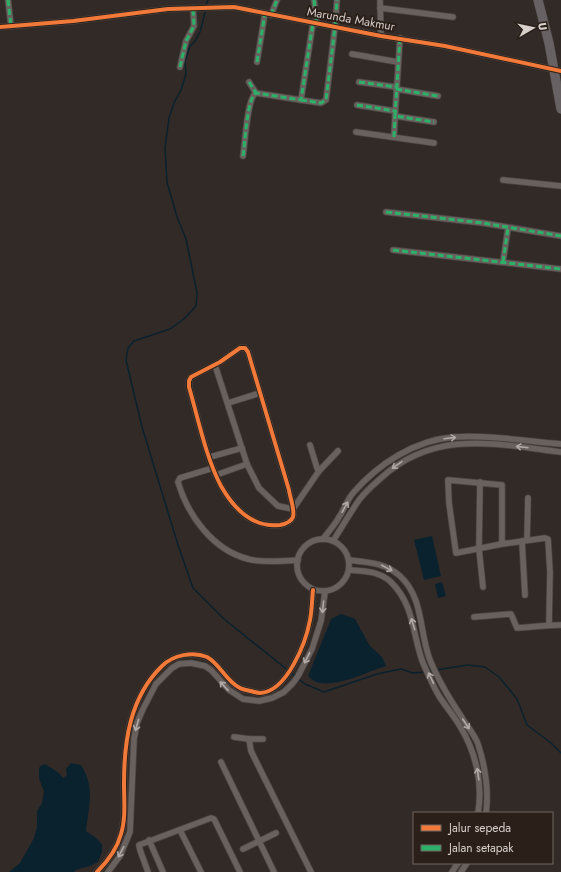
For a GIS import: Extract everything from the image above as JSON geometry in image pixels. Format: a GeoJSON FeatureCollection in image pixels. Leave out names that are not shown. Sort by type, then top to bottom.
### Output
{"type":"FeatureCollection","features":[{"type":"Feature","properties":{"kind":"main road"},"geometry":{"type":"LineString","coordinates":[[538,0],[557,70],[561,109]]}},
{"type":"Feature","properties":{"kind":"street"},"geometry":{"type":"LineString","coordinates":[[8,0],[11,26]]}},
{"type":"Feature","properties":{"kind":"street"},"geometry":{"type":"LineString","coordinates":[[271,15],[277,0]]}},
{"type":"Feature","properties":{"kind":"street"},"geometry":{"type":"LineString","coordinates":[[300,100],[315,23],[314,0]]}},
{"type":"Feature","properties":{"kind":"street"},"geometry":{"type":"LineString","coordinates":[[256,94],[321,103],[326,100],[337,0]]}},
{"type":"Feature","properties":{"kind":"street"},"geometry":{"type":"LineString","coordinates":[[380,0],[381,36]]}},
{"type":"Feature","properties":{"kind":"street","name":"Marunda Makmur"},"geometry":{"type":"LineString","coordinates":[[0,27],[73,21],[168,9],[238,7],[271,15],[381,36],[400,38],[557,70]]}},
{"type":"Feature","properties":{"kind":"street"},"geometry":{"type":"LineString","coordinates":[[180,67],[186,41],[194,26],[194,8]]}},
{"type":"Feature","properties":{"kind":"street"},"geometry":{"type":"LineString","coordinates":[[380,8],[453,17]]}},
{"type":"Feature","properties":{"kind":"street"},"geometry":{"type":"LineString","coordinates":[[257,62],[265,13]]}},
{"type":"Feature","properties":{"kind":"street"},"geometry":{"type":"LineString","coordinates":[[394,137],[400,38]]}},
{"type":"Feature","properties":{"kind":"street"},"geometry":{"type":"LineString","coordinates":[[352,54],[398,62]]}},
{"type":"Feature","properties":{"kind":"street"},"geometry":{"type":"LineString","coordinates":[[249,82],[256,94]]}},
{"type":"Feature","properties":{"kind":"street"},"geometry":{"type":"LineString","coordinates":[[359,82],[438,96]]}},
{"type":"Feature","properties":{"kind":"street"},"geometry":{"type":"LineString","coordinates":[[243,156],[250,105],[253,96],[256,94]]}},
{"type":"Feature","properties":{"kind":"street"},"geometry":{"type":"LineString","coordinates":[[357,105],[434,122]]}},
{"type":"Feature","properties":{"kind":"street"},"geometry":{"type":"LineString","coordinates":[[356,132],[434,143]]}},
{"type":"Feature","properties":{"kind":"street"},"geometry":{"type":"LineString","coordinates":[[502,180],[561,186]]}},
{"type":"Feature","properties":{"kind":"street"},"geometry":{"type":"LineString","coordinates":[[386,212],[561,236]]}},
{"type":"Feature","properties":{"kind":"street"},"geometry":{"type":"LineString","coordinates":[[503,262],[508,228]]}},
{"type":"Feature","properties":{"kind":"street"},"geometry":{"type":"LineString","coordinates":[[393,250],[561,269]]}},
{"type":"Feature","properties":{"kind":"street"},"geometry":{"type":"LineString","coordinates":[[240,348],[245,348],[248,352],[260,393],[289,490],[293,509],[293,518],[290,522],[284,524],[274,525],[250,520],[235,506],[221,486],[213,468],[189,387],[189,381],[191,377],[215,365],[240,348]]}},
{"type":"Feature","properties":{"kind":"street"},"geometry":{"type":"LineString","coordinates":[[215,365],[247,464],[259,488],[278,506],[293,509]]}},
{"type":"Feature","properties":{"kind":"street"},"geometry":{"type":"LineString","coordinates":[[228,403],[260,393]]}},
{"type":"Feature","properties":{"kind":"street"},"geometry":{"type":"LineString","coordinates":[[323,539],[339,517],[352,495],[366,480],[397,455],[417,447],[432,442],[454,438],[483,438],[561,444]]}},
{"type":"Feature","properties":{"kind":"street"},"geometry":{"type":"LineString","coordinates":[[333,541],[360,499],[372,485],[400,462],[419,453],[436,447],[455,444],[486,443],[561,452]]}},
{"type":"Feature","properties":{"kind":"street"},"geometry":{"type":"LineString","coordinates":[[310,445],[319,471]]}},
{"type":"Feature","properties":{"kind":"street"},"geometry":{"type":"LineString","coordinates":[[210,457],[242,448]]}},
{"type":"Feature","properties":{"kind":"street"},"geometry":{"type":"LineString","coordinates":[[293,509],[319,471],[338,451]]}},
{"type":"Feature","properties":{"kind":"street"},"geometry":{"type":"LineString","coordinates":[[216,475],[247,464]]}},
{"type":"Feature","properties":{"kind":"street"},"geometry":{"type":"LineString","coordinates":[[213,468],[180,478],[178,482],[187,505],[198,523],[211,538],[236,555],[250,560],[298,560]]}},
{"type":"Feature","properties":{"kind":"street"},"geometry":{"type":"LineString","coordinates":[[502,544],[502,485],[449,480],[447,483],[448,503],[456,552],[545,538],[548,540],[550,572],[549,625]]}},
{"type":"Feature","properties":{"kind":"street"},"geometry":{"type":"LineString","coordinates":[[480,482],[479,549],[483,587]]}},
{"type":"Feature","properties":{"kind":"street"},"geometry":{"type":"LineString","coordinates":[[525,595],[524,541],[528,498]]}},
{"type":"Feature","properties":{"kind":"street"},"geometry":{"type":"LineString","coordinates":[[323,539],[333,541],[343,548],[349,560],[349,570],[346,578],[342,583],[325,592],[313,590],[307,586],[300,577],[297,565],[299,554],[307,545],[323,539]]}},
{"type":"Feature","properties":{"kind":"street"},"geometry":{"type":"LineString","coordinates":[[349,560],[379,564],[392,570],[400,576],[415,597],[420,612],[430,659],[445,692],[478,742],[484,763],[487,801],[486,812]]}},
{"type":"Feature","properties":{"kind":"street"},"geometry":{"type":"LineString","coordinates":[[349,570],[367,571],[382,575],[405,599],[423,662],[438,695],[461,728],[470,745],[478,770],[480,791],[478,812]]}},
{"type":"Feature","properties":{"kind":"street"},"geometry":{"type":"LineString","coordinates":[[97,872],[106,863],[116,848],[121,835],[124,817],[124,762],[128,731],[134,709],[140,695],[156,672],[168,661],[174,658],[186,655],[203,656],[209,658],[226,677],[241,689],[260,693],[273,689],[285,678],[303,643],[310,620],[313,590]]}},
{"type":"Feature","properties":{"kind":"street"},"geometry":{"type":"LineString","coordinates":[[108,872],[120,856],[130,832],[134,739],[137,723],[156,684],[172,668],[179,664],[198,664],[211,670],[229,690],[243,699],[259,701],[272,698],[284,692],[293,683],[312,649],[321,622],[325,592]]}},
{"type":"Feature","properties":{"kind":"street"},"geometry":{"type":"LineString","coordinates":[[474,617],[511,614],[517,628],[561,625]]}},
{"type":"Feature","properties":{"kind":"street"},"geometry":{"type":"LineString","coordinates":[[234,737],[263,739]]}},
{"type":"Feature","properties":{"kind":"street"},"geometry":{"type":"LineString","coordinates":[[249,739],[251,751],[311,872]]}},
{"type":"Feature","properties":{"kind":"street"},"geometry":{"type":"LineString","coordinates":[[221,762],[274,872]]}},
{"type":"Feature","properties":{"kind":"street"},"geometry":{"type":"LineString","coordinates":[[148,872],[139,846],[141,843],[211,818],[214,819],[240,872]]}},
{"type":"Feature","properties":{"kind":"street"},"geometry":{"type":"LineString","coordinates":[[180,830],[201,872]]}},
{"type":"Feature","properties":{"kind":"street"},"geometry":{"type":"LineString","coordinates":[[243,849],[276,833]]}},
{"type":"Feature","properties":{"kind":"street"},"geometry":{"type":"LineString","coordinates":[[149,840],[163,872]]}},
{"type":"Feature","properties":{"kind":"water"},"geometry":{"type":"Polygon","coordinates":[[[432,536],[441,576],[424,580],[414,540],[432,536]]]}},
{"type":"Feature","properties":{"kind":"water"},"geometry":{"type":"Polygon","coordinates":[[[442,582],[446,596],[438,598],[435,584],[442,582]]]}},
{"type":"Feature","properties":{"kind":"water"},"geometry":{"type":"Polygon","coordinates":[[[341,614],[355,619],[370,646],[382,657],[386,666],[342,681],[333,683],[316,682],[308,676],[331,619],[341,614]]]}},
{"type":"Feature","properties":{"kind":"water"},"geometry":{"type":"Polygon","coordinates":[[[71,763],[81,765],[88,781],[90,797],[86,831],[102,844],[102,852],[98,862],[74,872],[9,872],[20,863],[34,838],[37,827],[37,811],[42,803],[44,791],[39,779],[40,766],[45,764],[59,773],[63,778],[67,775],[66,769],[71,763]]]}},
{"type":"Feature","properties":{"kind":"waterway"},"geometry":{"type":"LineString","coordinates":[[206,5],[208,0]]}},
{"type":"Feature","properties":{"kind":"waterway"},"geometry":{"type":"LineString","coordinates":[[206,9],[200,32],[190,46],[185,61],[186,74],[169,118],[165,148],[167,182],[177,217],[186,239],[197,293],[196,306],[185,318],[170,329],[134,341],[128,348],[126,360],[142,427],[178,545],[193,588],[224,619],[305,684],[324,692],[377,674],[401,669],[413,673],[426,672]]}},
{"type":"Feature","properties":{"kind":"waterway"},"geometry":{"type":"LineString","coordinates":[[429,671],[468,665],[485,667],[499,677],[517,699],[527,725],[551,743],[561,753]]}},
{"type":"Feature","properties":{"kind":"marked path"},"geometry":{"type":"LineString","coordinates":[[8,0],[11,26]]}},
{"type":"Feature","properties":{"kind":"marked path"},"geometry":{"type":"LineString","coordinates":[[271,15],[277,0]]}},
{"type":"Feature","properties":{"kind":"marked path"},"geometry":{"type":"LineString","coordinates":[[314,0],[317,24]]}},
{"type":"Feature","properties":{"kind":"marked path"},"geometry":{"type":"LineString","coordinates":[[301,100],[321,103],[326,100],[337,0]]}},
{"type":"Feature","properties":{"kind":"marked path"},"geometry":{"type":"LineString","coordinates":[[180,67],[186,41],[194,26],[193,8]]}},
{"type":"Feature","properties":{"kind":"marked path"},"geometry":{"type":"LineString","coordinates":[[257,62],[265,13]]}},
{"type":"Feature","properties":{"kind":"marked path"},"geometry":{"type":"LineString","coordinates":[[243,156],[248,112],[250,103],[256,93],[301,100],[313,23]]}},
{"type":"Feature","properties":{"kind":"marked path"},"geometry":{"type":"LineString","coordinates":[[400,38],[395,116],[434,122]]}},
{"type":"Feature","properties":{"kind":"marked path"},"geometry":{"type":"LineString","coordinates":[[249,82],[256,93]]}},
{"type":"Feature","properties":{"kind":"marked path"},"geometry":{"type":"LineString","coordinates":[[359,82],[396,87]]}},
{"type":"Feature","properties":{"kind":"marked path"},"geometry":{"type":"LineString","coordinates":[[396,89],[438,96]]}},
{"type":"Feature","properties":{"kind":"marked path"},"geometry":{"type":"LineString","coordinates":[[357,105],[395,111]]}},
{"type":"Feature","properties":{"kind":"marked path"},"geometry":{"type":"LineString","coordinates":[[394,137],[395,116]]}},
{"type":"Feature","properties":{"kind":"marked path"},"geometry":{"type":"LineString","coordinates":[[386,212],[483,223],[561,236]]}},
{"type":"Feature","properties":{"kind":"marked path"},"geometry":{"type":"LineString","coordinates":[[503,262],[508,228]]}},
{"type":"Feature","properties":{"kind":"marked path"},"geometry":{"type":"LineString","coordinates":[[393,250],[561,269]]}},
{"type":"Feature","properties":{"kind":"cycle path"},"geometry":{"type":"LineString","coordinates":[[0,27],[73,21],[168,9],[234,7],[381,36],[445,46],[561,71]]}},
{"type":"Feature","properties":{"kind":"cycle path"},"geometry":{"type":"LineString","coordinates":[[240,348],[245,348],[248,352],[289,490],[293,507],[293,517],[282,525],[270,525],[252,520],[238,509],[226,494],[211,463],[189,387],[191,377],[220,362],[240,348]]}},
{"type":"Feature","properties":{"kind":"cycle path"},"geometry":{"type":"LineString","coordinates":[[97,872],[112,854],[123,828],[125,751],[131,720],[143,691],[151,678],[162,666],[172,659],[183,655],[196,654],[212,660],[231,681],[241,689],[259,693],[270,690],[279,684],[287,675],[300,653],[310,620],[313,590]]}}]}
